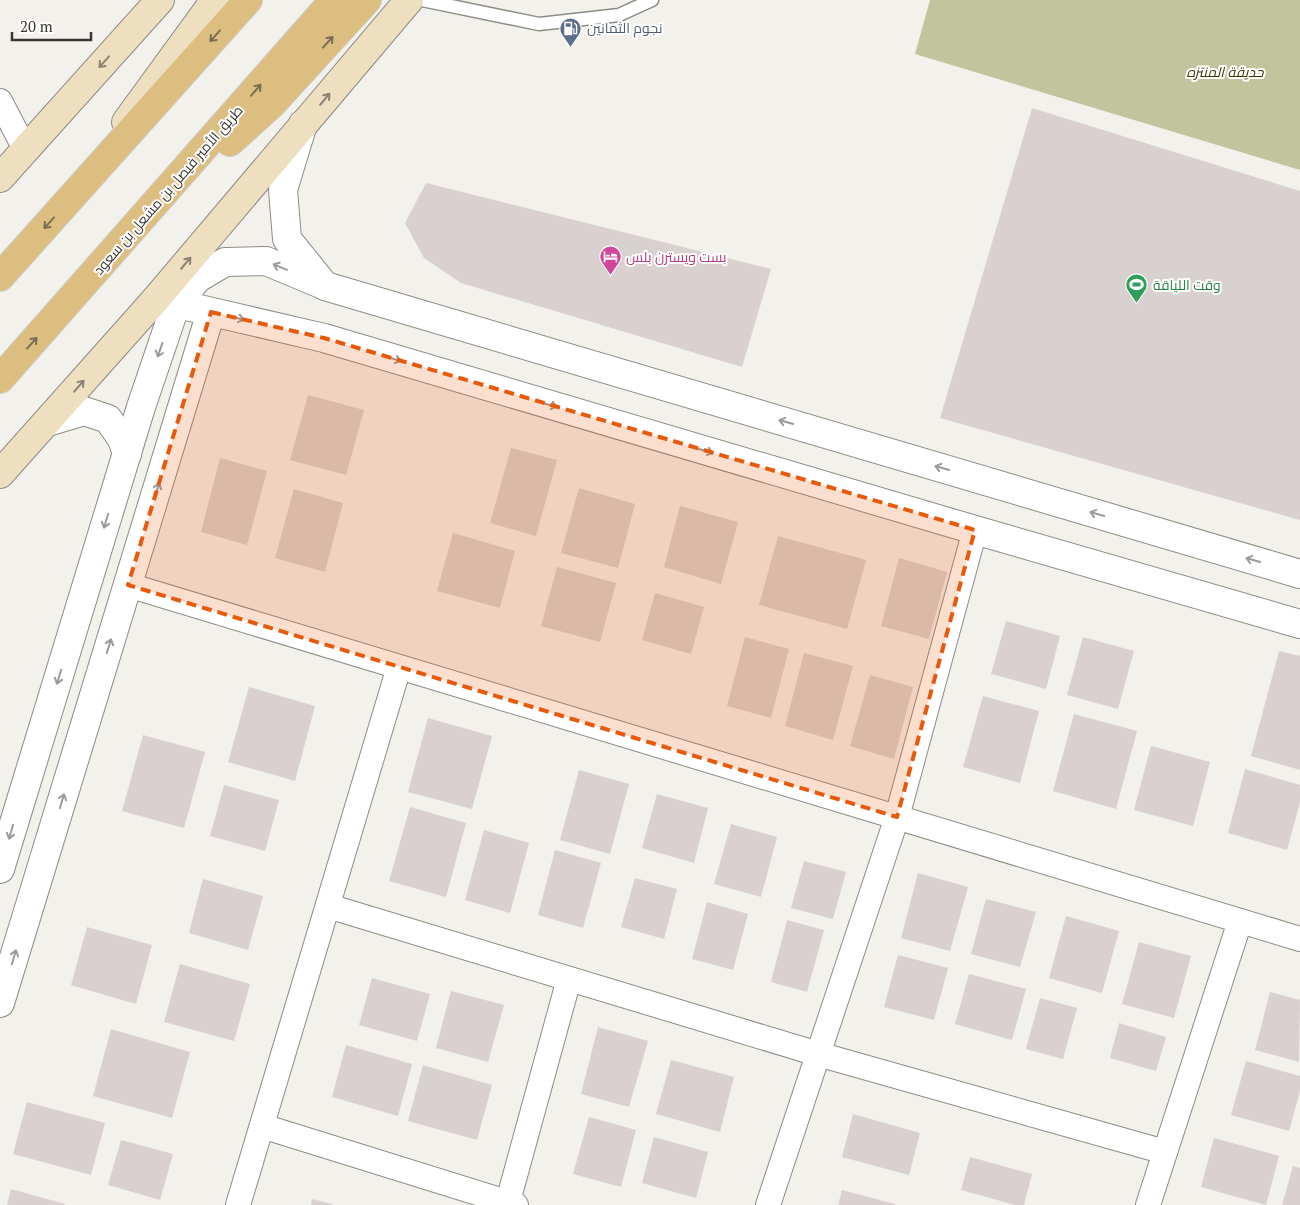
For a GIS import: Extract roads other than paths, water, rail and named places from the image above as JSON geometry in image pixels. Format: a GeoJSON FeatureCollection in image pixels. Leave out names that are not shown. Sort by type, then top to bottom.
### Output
{"type":"FeatureCollection","features":[{"type":"Feature","properties":{"kind":"main road"},"geometry":{"type":"LineString","coordinates":[[0,178],[160,0]]}},
{"type":"Feature","properties":{"kind":"main road"},"geometry":{"type":"LineString","coordinates":[[71,198],[215,0]]}},
{"type":"Feature","properties":{"kind":"main road"},"geometry":{"type":"LineString","coordinates":[[0,277],[248,0]]}},
{"type":"Feature","properties":{"kind":"main road","name":"طريق الأمير فيصل بن مشعل بن سعود"},"geometry":{"type":"LineString","coordinates":[[0,379],[334,0]]}},
{"type":"Feature","properties":{"kind":"main road"},"geometry":{"type":"LineString","coordinates":[[129,234],[272,104],[367,0]]}},
{"type":"Feature","properties":{"kind":"main road"},"geometry":{"type":"LineString","coordinates":[[0,474],[47,422],[166,301],[304,124],[409,0]]}},
{"type":"Feature","properties":{"kind":"street"},"geometry":{"type":"LineString","coordinates":[[0,101],[25,149]]}},
{"type":"Feature","properties":{"kind":"street"},"geometry":{"type":"LineString","coordinates":[[304,124],[283,190],[287,239],[325,286]]}},
{"type":"Feature","properties":{"kind":"street"},"geometry":{"type":"LineString","coordinates":[[0,869],[144,398],[166,301],[198,278],[225,262],[266,261],[325,286],[1300,574]]}},
{"type":"Feature","properties":{"kind":"street"},"geometry":{"type":"LineString","coordinates":[[166,301],[333,341],[1300,624]]}},
{"type":"Feature","properties":{"kind":"street"},"geometry":{"type":"LineString","coordinates":[[0,1003],[211,312]]}},
{"type":"Feature","properties":{"kind":"street"},"geometry":{"type":"LineString","coordinates":[[47,422],[84,412],[108,420],[122,439],[127,454]]}},
{"type":"Feature","properties":{"kind":"street"},"geometry":{"type":"LineString","coordinates":[[768,1205],[897,817],[974,530]]}},
{"type":"Feature","properties":{"kind":"street"},"geometry":{"type":"LineString","coordinates":[[128,585],[1300,939]]}},
{"type":"Feature","properties":{"kind":"street"},"geometry":{"type":"LineString","coordinates":[[238,1205],[399,667]]}},
{"type":"Feature","properties":{"kind":"street"},"geometry":{"type":"LineString","coordinates":[[328,906],[818,1054],[1165,1152]]}},
{"type":"Feature","properties":{"kind":"street"},"geometry":{"type":"LineString","coordinates":[[1148,1205],[1240,921]]}},
{"type":"Feature","properties":{"kind":"street"},"geometry":{"type":"LineString","coordinates":[[262,1126],[511,1204],[569,978]]}},
{"type":"Feature","properties":{"kind":"lane"},"geometry":{"type":"LineString","coordinates":[[422,0],[539,24],[619,15],[652,0]]}},
{"type":"Feature","properties":{"kind":"place","name":"نجوم الثمانين"},"geometry":{"type":"Point","coordinates":[571,47]}},
{"type":"Feature","properties":{"kind":"place","name":"بست ويسترن بلس"},"geometry":{"type":"Point","coordinates":[610,276]}},
{"type":"Feature","properties":{"kind":"place","name":"وقت اللياقة"},"geometry":{"type":"Point","coordinates":[1137,304]}},
{"type":"Feature","properties":{"kind":"park label","name":"حديقة المنتزه"},"geometry":{"type":"Point","coordinates":[1225,72]}}]}
